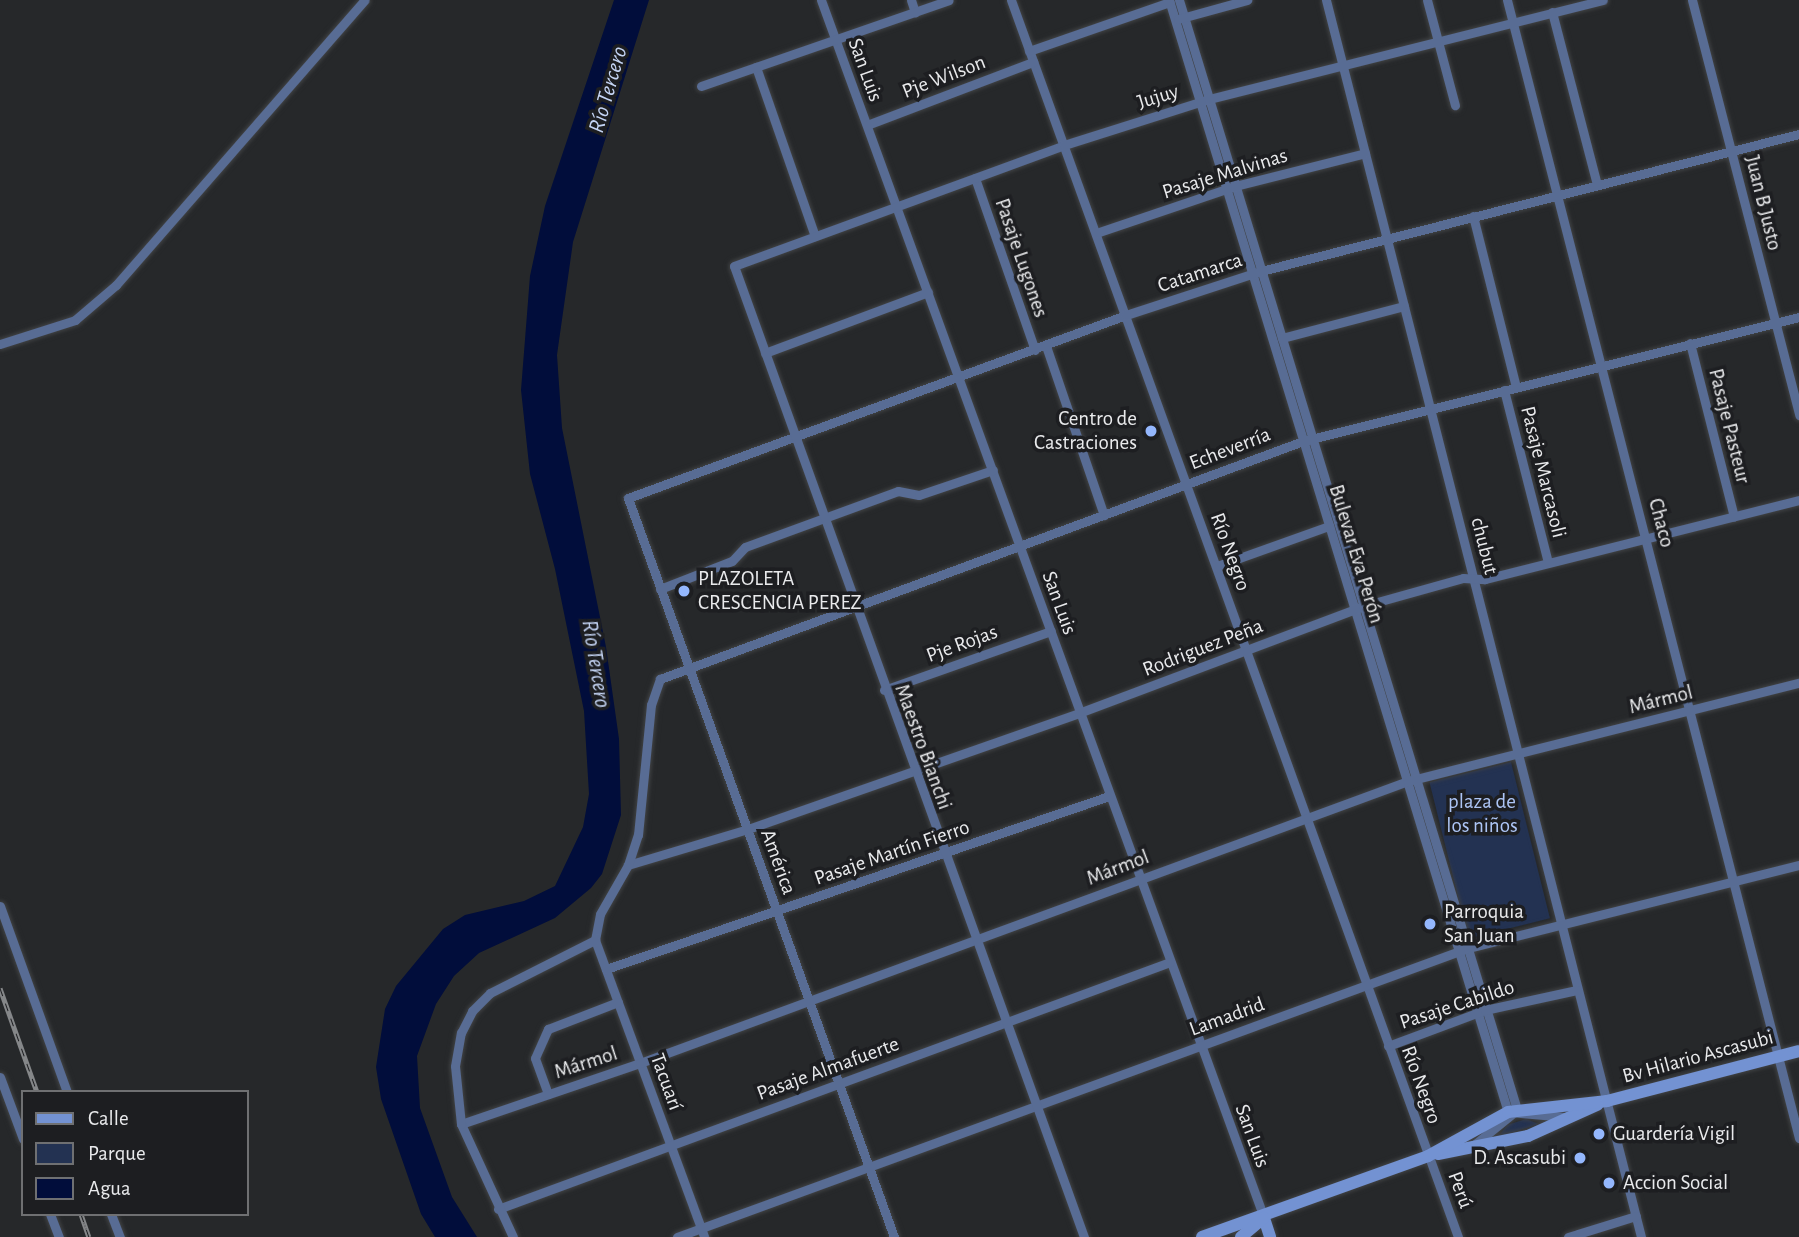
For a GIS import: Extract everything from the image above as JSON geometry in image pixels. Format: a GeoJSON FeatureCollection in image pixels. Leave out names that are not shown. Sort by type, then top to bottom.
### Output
{"type":"FeatureCollection","features":[{"type":"Feature","properties":{"kind":"main road","name":"Bv Hilario Ascasubi"},"geometry":{"type":"LineString","coordinates":[[1607,1101],[1799,1051]]}},
{"type":"Feature","properties":{"kind":"main road"},"geometry":{"type":"LineString","coordinates":[[1202,1237],[1264,1218],[1428,1156],[1513,1112],[1607,1101]]}},
{"type":"Feature","properties":{"kind":"main road"},"geometry":{"type":"LineString","coordinates":[[1428,1156],[1528,1136],[1607,1101]]}},
{"type":"Feature","properties":{"kind":"main road"},"geometry":{"type":"LineString","coordinates":[[1241,1237],[1264,1218]]}},
{"type":"Feature","properties":{"kind":"main road"},"geometry":{"type":"LineString","coordinates":[[1264,1218],[1270,1237]]}},
{"type":"Feature","properties":{"kind":"main road"},"geometry":{"type":"LineString","coordinates":[[1220,1237],[1244,1222]]}},
{"type":"Feature","properties":{"kind":"street"},"geometry":{"type":"LineString","coordinates":[[0,344],[75,320],[116,285],[365,0]]}},
{"type":"Feature","properties":{"kind":"street","name":"San Luis"},"geometry":{"type":"LineString","coordinates":[[821,0],[1264,1218]]}},
{"type":"Feature","properties":{"kind":"street"},"geometry":{"type":"LineString","coordinates":[[911,0],[915,12]]}},
{"type":"Feature","properties":{"kind":"street"},"geometry":{"type":"LineString","coordinates":[[701,86],[949,0]]}},
{"type":"Feature","properties":{"kind":"street","name":"Río Negro"},"geometry":{"type":"LineString","coordinates":[[1011,0],[1248,650],[1428,1156]]}},
{"type":"Feature","properties":{"kind":"street"},"geometry":{"type":"LineString","coordinates":[[1180,18],[1247,0]]}},
{"type":"Feature","properties":{"kind":"street","name":"chubut"},"geometry":{"type":"LineString","coordinates":[[1326,0],[1642,1237]]}},
{"type":"Feature","properties":{"kind":"street"},"geometry":{"type":"LineString","coordinates":[[1427,0],[1455,105]]}},
{"type":"Feature","properties":{"kind":"street","name":"Chaco"},"geometry":{"type":"LineString","coordinates":[[1507,0],[1692,711],[1799,1138]]}},
{"type":"Feature","properties":{"kind":"street","name":"Jujuy"},"geometry":{"type":"LineString","coordinates":[[734,266],[1064,145],[1205,101],[1437,40],[1604,0]]}},
{"type":"Feature","properties":{"kind":"street","name":"Juan B Justo"},"geometry":{"type":"LineString","coordinates":[[1692,0],[1799,415]]}},
{"type":"Feature","properties":{"kind":"street"},"geometry":{"type":"LineString","coordinates":[[1029,51],[1173,1]]}},
{"type":"Feature","properties":{"kind":"street","name":"Bulevar Eva Perón"},"geometry":{"type":"LineString","coordinates":[[1173,1],[1513,1112]]}},
{"type":"Feature","properties":{"kind":"street"},"geometry":{"type":"LineString","coordinates":[[1552,12],[1597,185]]}},
{"type":"Feature","properties":{"kind":"street","name":"Pje Wilson"},"geometry":{"type":"LineString","coordinates":[[867,125],[1033,62]]}},
{"type":"Feature","properties":{"kind":"street"},"geometry":{"type":"LineString","coordinates":[[756,67],[815,236]]}},
{"type":"Feature","properties":{"kind":"street","name":"Catamarca"},"geometry":{"type":"LineString","coordinates":[[628,498],[795,439],[1126,315],[1257,273],[1799,134]]}},
{"type":"Feature","properties":{"kind":"street","name":"Pasaje Malvinas"},"geometry":{"type":"LineString","coordinates":[[1096,233],[1231,188],[1365,153]]}},
{"type":"Feature","properties":{"kind":"street","name":"Pasaje Lugones"},"geometry":{"type":"LineString","coordinates":[[975,178],[1035,350]]}},
{"type":"Feature","properties":{"kind":"street","name":"Pasaje Marcasoli"},"geometry":{"type":"LineString","coordinates":[[1473,216],[1516,387]]}},
{"type":"Feature","properties":{"kind":"street","name":"Maestro Bianchi"},"geometry":{"type":"LineString","coordinates":[[734,266],[821,518],[1084,1237]]}},
{"type":"Feature","properties":{"kind":"street","name":"Bulevar Eva Perón"},"geometry":{"type":"LineString","coordinates":[[1257,273],[1282,338],[1329,526],[1359,608]]}},
{"type":"Feature","properties":{"kind":"street"},"geometry":{"type":"LineString","coordinates":[[765,353],[928,292]]}},
{"type":"Feature","properties":{"kind":"street"},"geometry":{"type":"LineString","coordinates":[[1282,338],[1404,306]]}},
{"type":"Feature","properties":{"kind":"street","name":"Echeverría"},"geometry":{"type":"LineString","coordinates":[[595,940],[600,914],[628,865],[638,835],[656,687],[660,679],[688,665],[1104,516],[1308,439],[1799,317]]}},
{"type":"Feature","properties":{"kind":"street","name":"Pasaje Pasteur"},"geometry":{"type":"LineString","coordinates":[[1690,343],[1734,517]]}},
{"type":"Feature","properties":{"kind":"street","name":"Pasaje Lugones"},"geometry":{"type":"LineString","coordinates":[[1045,346],[1104,516]]}},
{"type":"Feature","properties":{"kind":"street","name":"Pasaje Marcasoli"},"geometry":{"type":"LineString","coordinates":[[1504,390],[1548,562]]}},
{"type":"Feature","properties":{"kind":"street"},"geometry":{"type":"LineString","coordinates":[[660,589],[732,561],[744,547],[821,518],[898,491],[919,495],[993,470]]}},
{"type":"Feature","properties":{"kind":"street","name":"América"},"geometry":{"type":"LineString","coordinates":[[628,498],[894,1237]]}},
{"type":"Feature","properties":{"kind":"street","name":"Rodriguez Peña"},"geometry":{"type":"LineString","coordinates":[[628,865],[747,829],[1079,713],[1359,608],[1799,500]]}},
{"type":"Feature","properties":{"kind":"street"},"geometry":{"type":"LineString","coordinates":[[1217,566],[1329,526]]}},
{"type":"Feature","properties":{"kind":"street","name":"Pje Rojas"},"geometry":{"type":"LineString","coordinates":[[884,690],[1051,631]]}},
{"type":"Feature","properties":{"kind":"street","name":"Mármol"},"geometry":{"type":"LineString","coordinates":[[461,1124],[640,1063],[1139,878],[1412,781],[1799,683]]}},
{"type":"Feature","properties":{"kind":"street","name":"Pasaje Martín Fierro"},"geometry":{"type":"LineString","coordinates":[[606,969],[1109,796]]}},
{"type":"Feature","properties":{"kind":"street","name":"Lamadrid"},"geometry":{"type":"LineString","coordinates":[[677,1237],[702,1233],[869,1168],[1464,950],[1799,865]]}},
{"type":"Feature","properties":{"kind":"street"},"geometry":{"type":"LineString","coordinates":[[0,906],[66,1090]]}},
{"type":"Feature","properties":{"kind":"street"},"geometry":{"type":"LineString","coordinates":[[513,1237],[461,1124],[455,1066],[461,1033],[472,1011],[489,993],[595,940]]}},
{"type":"Feature","properties":{"kind":"street","name":"Tacuarí"},"geometry":{"type":"LineString","coordinates":[[595,940],[702,1233]]}},
{"type":"Feature","properties":{"kind":"street","name":"Pasaje Almafuerte"},"geometry":{"type":"LineString","coordinates":[[498,1209],[1170,962]]}},
{"type":"Feature","properties":{"kind":"street","name":"Pasaje Cabildo"},"geometry":{"type":"LineString","coordinates":[[1388,1046],[1481,1012],[1577,990]]}},
{"type":"Feature","properties":{"kind":"street"},"geometry":{"type":"LineString","coordinates":[[548,1094],[535,1058],[548,1029],[618,1002]]}},
{"type":"Feature","properties":{"kind":"street"},"geometry":{"type":"LineString","coordinates":[[0,1077],[21,1134]]}},
{"type":"Feature","properties":{"kind":"street"},"geometry":{"type":"LineString","coordinates":[[1468,1149],[1513,1112],[1572,1116]]}},
{"type":"Feature","properties":{"kind":"street","name":"Perú"},"geometry":{"type":"LineString","coordinates":[[1428,1156],[1458,1237]]}},
{"type":"Feature","properties":{"kind":"street"},"geometry":{"type":"LineString","coordinates":[[51,1216],[58,1237]]}},
{"type":"Feature","properties":{"kind":"street"},"geometry":{"type":"LineString","coordinates":[[112,1216],[120,1237]]}},
{"type":"Feature","properties":{"kind":"street"},"geometry":{"type":"LineString","coordinates":[[1569,1237],[1636,1216]]}},
{"type":"Feature","properties":{"kind":"green space","name":"plaza de los niños"},"geometry":{"type":"Polygon","coordinates":[[[1511,762],[1550,918],[1468,939],[1429,782],[1511,762]]]}},
{"type":"Feature","properties":{"kind":"green space"},"geometry":{"type":"Polygon","coordinates":[[[1526,1119],[1539,1124],[1498,1137],[1507,1125],[1526,1119]]]}},
{"type":"Feature","properties":{"kind":"water","name":"Río Tercero"},"geometry":{"type":"Polygon","coordinates":[[[614,0],[649,0],[573,242],[557,355],[562,428],[606,647],[619,739],[621,815],[602,874],[591,888],[555,918],[479,953],[454,976],[436,1004],[417,1056],[420,1108],[452,1197],[477,1237],[435,1237],[421,1214],[381,1099],[376,1067],[385,1009],[396,986],[443,929],[465,915],[524,901],[555,886],[583,827],[589,794],[584,711],[555,569],[530,474],[521,390],[530,276],[545,206],[614,0]]]}},
{"type":"Feature","properties":{"kind":"railway"},"geometry":{"type":"LineString","coordinates":[[0,988],[36,1090]]}},
{"type":"Feature","properties":{"kind":"railway"},"geometry":{"type":"LineString","coordinates":[[82,1216],[89,1237]]}},
{"type":"Feature","properties":{"kind":"place","name":"Centro de Castraciones"},"geometry":{"type":"Point","coordinates":[1151,431]}},
{"type":"Feature","properties":{"kind":"place","name":"PLAZOLETA CRESCENCIA PEREZ"},"geometry":{"type":"Point","coordinates":[684,591]}},
{"type":"Feature","properties":{"kind":"place","name":"Parroquia San Juan"},"geometry":{"type":"Point","coordinates":[1430,924]}},
{"type":"Feature","properties":{"kind":"place","name":"Guardería Vigil"},"geometry":{"type":"Point","coordinates":[1599,1134]}},
{"type":"Feature","properties":{"kind":"place","name":"D. Ascasubi"},"geometry":{"type":"Point","coordinates":[1580,1158]}},
{"type":"Feature","properties":{"kind":"place","name":"Accion Social"},"geometry":{"type":"Point","coordinates":[1609,1183]}}]}
